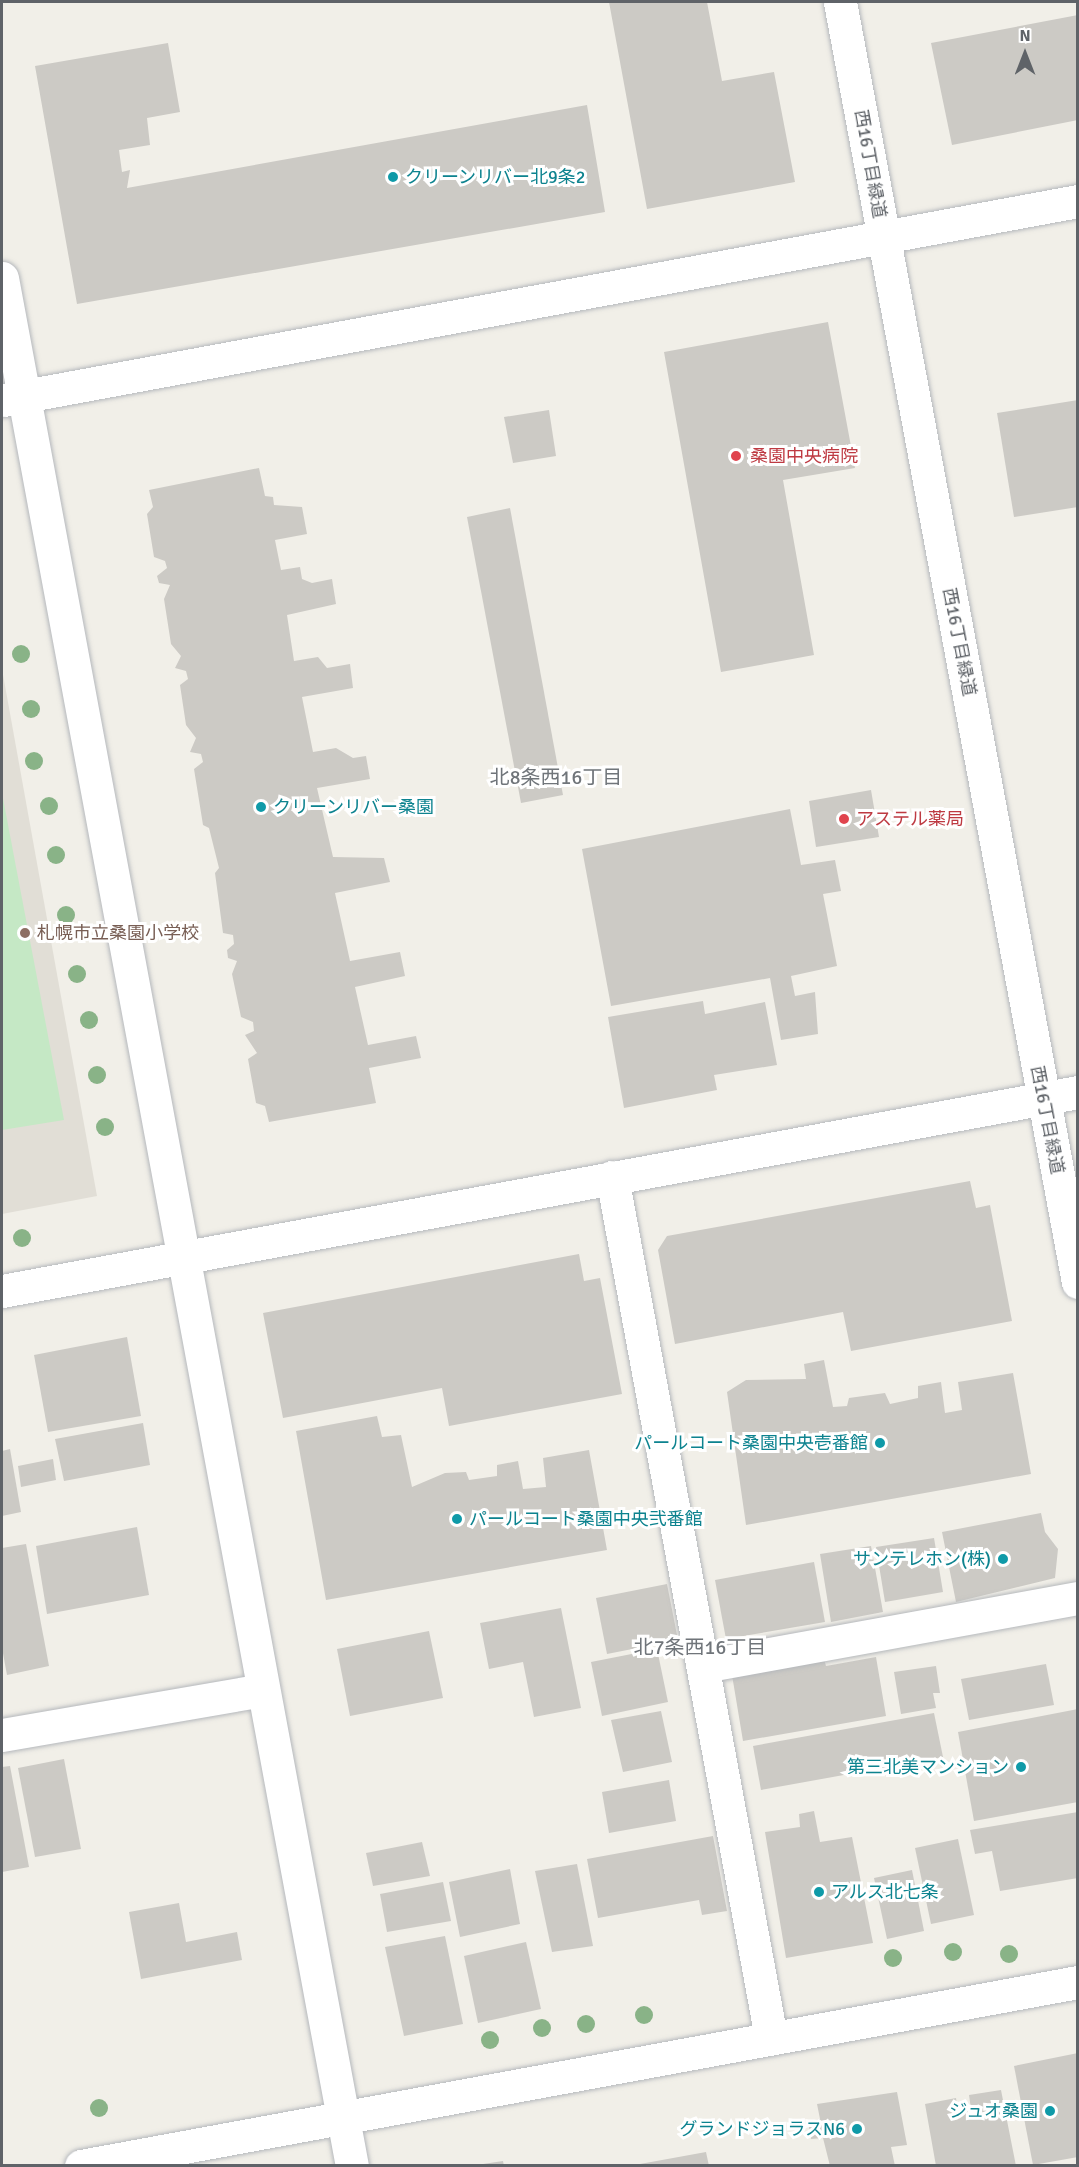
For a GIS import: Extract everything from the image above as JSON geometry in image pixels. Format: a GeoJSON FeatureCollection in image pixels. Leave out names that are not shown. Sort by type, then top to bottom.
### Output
{"type":"FeatureCollection","features":[{"type":"Feature","properties":{"kind":"street","name":"西16丁目緑道"},"geometry":{"type":"LineString","coordinates":[[840,2],[1077,1282]]}},
{"type":"Feature","properties":{"kind":"street"},"geometry":{"type":"LineString","coordinates":[[12,398],[1077,201]]}},
{"type":"Feature","properties":{"kind":"street"},"geometry":{"type":"LineString","coordinates":[[2,278],[12,398],[183,1259],[352,2166]]}},
{"type":"Feature","properties":{"kind":"street"},"geometry":{"type":"LineString","coordinates":[[2,1291],[1077,1092]]}},
{"type":"Feature","properties":{"kind":"street"},"geometry":{"type":"LineString","coordinates":[[612,1177],[771,2037]]}},
{"type":"Feature","properties":{"kind":"street"},"geometry":{"type":"LineString","coordinates":[[703,1665],[1077,1598]]}},
{"type":"Feature","properties":{"kind":"street"},"geometry":{"type":"LineString","coordinates":[[2,1735],[263,1690]]}},
{"type":"Feature","properties":{"kind":"street"},"geometry":{"type":"LineString","coordinates":[[81,2166],[1077,1982]]}},
{"type":"Feature","properties":{"kind":"shaded area","name":"札幌市立桑園小学校"},"geometry":{"type":"Polygon","coordinates":[[[2,669],[97,1196],[2,1214],[2,669]]]}},
{"type":"Feature","properties":{"kind":"green space"},"geometry":{"type":"Polygon","coordinates":[[[2,793],[64,1120],[2,1130],[2,793]]]}},
{"type":"Feature","properties":{"kind":"building"},"geometry":{"type":"Polygon","coordinates":[[[609,2],[707,2],[722,81],[774,72],[795,182],[647,209],[609,2]]]}},
{"type":"Feature","properties":{"kind":"building"},"geometry":{"type":"Polygon","coordinates":[[[1078,15],[1078,120],[952,145],[931,43],[1078,15]]]}},
{"type":"Feature","properties":{"kind":"building","name":"クリーンリバー北9条2"},"geometry":{"type":"Polygon","coordinates":[[[168,43],[180,112],[147,118],[150,145],[119,150],[122,172],[130,170],[127,188],[587,105],[605,212],[77,304],[35,66],[168,43]]]}},
{"type":"Feature","properties":{"kind":"building"},"geometry":{"type":"Polygon","coordinates":[[[828,322],[855,468],[783,480],[814,655],[721,672],[664,352],[828,322]]]}},
{"type":"Feature","properties":{"kind":"building"},"geometry":{"type":"Polygon","coordinates":[[[1078,400],[1078,507],[1014,517],[997,413],[1078,400]]]}},
{"type":"Feature","properties":{"kind":"building"},"geometry":{"type":"Polygon","coordinates":[[[549,410],[556,456],[513,463],[504,417],[549,410]]]}},
{"type":"Feature","properties":{"kind":"building","name":"クリーンリバー桑園"},"geometry":{"type":"Polygon","coordinates":[[[259,468],[265,496],[273,497],[274,505],[302,507],[307,534],[275,540],[281,570],[300,567],[302,579],[312,583],[332,579],[336,604],[287,615],[294,661],[318,657],[327,668],[350,664],[353,688],[302,697],[313,752],[336,748],[353,758],[366,756],[370,779],[317,788],[333,857],[384,858],[390,882],[335,893],[350,961],[400,952],[405,976],[355,987],[368,1045],[416,1036],[421,1058],[369,1068],[376,1103],[269,1122],[265,1106],[256,1103],[248,1059],[257,1053],[245,1035],[254,1031],[253,1022],[241,1017],[232,974],[237,961],[228,958],[227,950],[234,944],[233,935],[223,933],[215,873],[219,868],[209,828],[203,825],[194,769],[203,762],[201,754],[190,752],[196,738],[186,725],[180,685],[188,679],[186,671],[175,668],[181,656],[171,644],[164,599],[170,585],[159,583],[157,576],[167,568],[165,561],[154,557],[147,514],[153,507],[149,490],[259,468]]]}},
{"type":"Feature","properties":{"kind":"building"},"geometry":{"type":"Polygon","coordinates":[[[510,508],[563,795],[521,803],[467,517],[510,508]]]}},
{"type":"Feature","properties":{"kind":"building","name":"アステル薬局"},"geometry":{"type":"Polygon","coordinates":[[[871,790],[879,837],[816,847],[809,801],[871,790]]]}},
{"type":"Feature","properties":{"kind":"building"},"geometry":{"type":"Polygon","coordinates":[[[790,809],[801,865],[835,860],[841,891],[823,894],[837,966],[791,976],[795,996],[815,992],[818,1034],[781,1040],[770,978],[611,1006],[582,849],[790,809]]]}},
{"type":"Feature","properties":{"kind":"building"},"geometry":{"type":"Polygon","coordinates":[[[703,1001],[705,1014],[765,1002],[777,1065],[714,1075],[717,1090],[624,1108],[608,1017],[703,1001]]]}},
{"type":"Feature","properties":{"kind":"building"},"geometry":{"type":"Polygon","coordinates":[[[970,1181],[976,1208],[990,1205],[1012,1321],[851,1351],[843,1312],[675,1344],[658,1250],[667,1236],[970,1181]]]}},
{"type":"Feature","properties":{"kind":"building"},"geometry":{"type":"Polygon","coordinates":[[[579,1254],[584,1281],[600,1278],[622,1394],[449,1426],[442,1388],[283,1418],[263,1313],[579,1254]]]}},
{"type":"Feature","properties":{"kind":"building"},"geometry":{"type":"Polygon","coordinates":[[[127,1337],[141,1416],[48,1432],[34,1355],[127,1337]]]}},
{"type":"Feature","properties":{"kind":"building","name":"パールコート桑園中央壱番館"},"geometry":{"type":"Polygon","coordinates":[[[824,1360],[833,1407],[847,1406],[849,1398],[885,1393],[890,1404],[918,1398],[918,1386],[941,1382],[945,1413],[962,1410],[958,1382],[1013,1373],[1031,1474],[746,1525],[727,1392],[746,1380],[806,1379],[804,1364],[824,1360]]]}},
{"type":"Feature","properties":{"kind":"building","name":"パールコート桑園中央弐番館"},"geometry":{"type":"Polygon","coordinates":[[[377,1416],[382,1437],[401,1435],[412,1487],[445,1473],[466,1472],[469,1480],[497,1476],[497,1465],[518,1461],[523,1489],[546,1487],[543,1458],[589,1450],[607,1550],[326,1600],[296,1431],[377,1416]]]}},
{"type":"Feature","properties":{"kind":"building"},"geometry":{"type":"Polygon","coordinates":[[[143,1423],[150,1465],[64,1481],[55,1439],[143,1423]]]}},
{"type":"Feature","properties":{"kind":"building"},"geometry":{"type":"Polygon","coordinates":[[[10,1449],[21,1512],[2,1516],[2,1451],[10,1449]]]}},
{"type":"Feature","properties":{"kind":"building"},"geometry":{"type":"Polygon","coordinates":[[[53,1459],[56,1480],[21,1487],[18,1466],[53,1459]]]}},
{"type":"Feature","properties":{"kind":"building","name":"サンテレホン(株)"},"geometry":{"type":"Polygon","coordinates":[[[1041,1513],[1045,1532],[1058,1549],[1055,1578],[956,1602],[942,1532],[1041,1513]]]}},
{"type":"Feature","properties":{"kind":"building"},"geometry":{"type":"Polygon","coordinates":[[[137,1527],[149,1595],[47,1614],[36,1546],[137,1527]]]}},
{"type":"Feature","properties":{"kind":"building"},"geometry":{"type":"Polygon","coordinates":[[[934,1538],[943,1592],[885,1602],[876,1547],[934,1538]]]}},
{"type":"Feature","properties":{"kind":"building"},"geometry":{"type":"Polygon","coordinates":[[[26,1544],[49,1666],[7,1675],[2,1648],[2,1548],[26,1544]]]}},
{"type":"Feature","properties":{"kind":"building"},"geometry":{"type":"Polygon","coordinates":[[[871,1546],[883,1612],[831,1622],[820,1554],[871,1546]]]}},
{"type":"Feature","properties":{"kind":"building"},"geometry":{"type":"Polygon","coordinates":[[[814,1562],[825,1622],[726,1639],[715,1580],[814,1562]]]}},
{"type":"Feature","properties":{"kind":"building"},"geometry":{"type":"Polygon","coordinates":[[[667,1584],[678,1640],[607,1654],[596,1598],[667,1584]]]}},
{"type":"Feature","properties":{"kind":"building"},"geometry":{"type":"Polygon","coordinates":[[[561,1608],[581,1708],[534,1717],[523,1662],[489,1669],[480,1623],[561,1608]]]}},
{"type":"Feature","properties":{"kind":"building"},"geometry":{"type":"Polygon","coordinates":[[[429,1631],[443,1698],[350,1716],[337,1649],[429,1631]]]}},
{"type":"Feature","properties":{"kind":"building"},"geometry":{"type":"Polygon","coordinates":[[[657,1649],[668,1702],[602,1716],[591,1662],[657,1649]]]}},
{"type":"Feature","properties":{"kind":"building"},"geometry":{"type":"Polygon","coordinates":[[[876,1657],[886,1716],[743,1741],[732,1675],[824,1659],[826,1666],[876,1657]]]}},
{"type":"Feature","properties":{"kind":"building"},"geometry":{"type":"Polygon","coordinates":[[[1046,1664],[1054,1705],[969,1720],[961,1679],[1046,1664]]]}},
{"type":"Feature","properties":{"kind":"building"},"geometry":{"type":"Polygon","coordinates":[[[936,1666],[940,1693],[933,1693],[936,1708],[901,1714],[894,1672],[936,1666]]]}},
{"type":"Feature","properties":{"kind":"building","name":"第三北美マンション"},"geometry":{"type":"Polygon","coordinates":[[[1078,1709],[1078,1802],[974,1821],[958,1732],[1078,1709]]]}},
{"type":"Feature","properties":{"kind":"building"},"geometry":{"type":"Polygon","coordinates":[[[661,1711],[672,1762],[623,1772],[611,1720],[661,1711]]]}},
{"type":"Feature","properties":{"kind":"building"},"geometry":{"type":"Polygon","coordinates":[[[934,1713],[943,1757],[761,1790],[753,1746],[934,1713]]]}},
{"type":"Feature","properties":{"kind":"building"},"geometry":{"type":"Polygon","coordinates":[[[64,1759],[81,1849],[35,1857],[18,1768],[64,1759]]]}},
{"type":"Feature","properties":{"kind":"building"},"geometry":{"type":"Polygon","coordinates":[[[10,1766],[29,1867],[2,1872],[2,1767],[10,1766]]]}},
{"type":"Feature","properties":{"kind":"building"},"geometry":{"type":"Polygon","coordinates":[[[669,1780],[676,1821],[609,1833],[602,1792],[669,1780]]]}},
{"type":"Feature","properties":{"kind":"building","name":"アルス北七条"},"geometry":{"type":"Polygon","coordinates":[[[814,1811],[820,1842],[852,1837],[873,1943],[786,1958],[765,1832],[800,1827],[799,1814],[814,1811]]]}},
{"type":"Feature","properties":{"kind":"building"},"geometry":{"type":"Polygon","coordinates":[[[1078,1812],[1078,1878],[1000,1891],[992,1851],[975,1854],[970,1830],[1078,1812]]]}},
{"type":"Feature","properties":{"kind":"building"},"geometry":{"type":"Polygon","coordinates":[[[713,1836],[727,1911],[702,1915],[699,1900],[598,1918],[587,1859],[713,1836]]]}},
{"type":"Feature","properties":{"kind":"building"},"geometry":{"type":"Polygon","coordinates":[[[958,1839],[974,1915],[931,1924],[915,1848],[958,1839]]]}},
{"type":"Feature","properties":{"kind":"building"},"geometry":{"type":"Polygon","coordinates":[[[422,1842],[430,1876],[373,1886],[366,1853],[422,1842]]]}},
{"type":"Feature","properties":{"kind":"building"},"geometry":{"type":"Polygon","coordinates":[[[577,1864],[593,1946],[552,1952],[535,1871],[577,1864]]]}},
{"type":"Feature","properties":{"kind":"building"},"geometry":{"type":"Polygon","coordinates":[[[510,1869],[520,1924],[460,1937],[449,1882],[510,1869]]]}},
{"type":"Feature","properties":{"kind":"building"},"geometry":{"type":"Polygon","coordinates":[[[912,1870],[924,1931],[887,1939],[874,1878],[912,1870]]]}},
{"type":"Feature","properties":{"kind":"building"},"geometry":{"type":"Polygon","coordinates":[[[443,1882],[451,1921],[387,1932],[380,1894],[443,1882]]]}},
{"type":"Feature","properties":{"kind":"building"},"geometry":{"type":"Polygon","coordinates":[[[179,1903],[186,1942],[237,1932],[242,1960],[141,1979],[129,1912],[179,1903]]]}},
{"type":"Feature","properties":{"kind":"building"},"geometry":{"type":"Polygon","coordinates":[[[445,1936],[463,2024],[404,2036],[385,1947],[445,1936]]]}},
{"type":"Feature","properties":{"kind":"building"},"geometry":{"type":"Polygon","coordinates":[[[526,1942],[541,2009],[478,2023],[464,1956],[526,1942]]]}},
{"type":"Feature","properties":{"kind":"building","name":"ジュオ桑園"},"geometry":{"type":"Polygon","coordinates":[[[1078,2053],[1078,2157],[1033,2165],[1014,2066],[1078,2053]]]}},
{"type":"Feature","properties":{"kind":"building"},"geometry":{"type":"Polygon","coordinates":[[[1001,2090],[1016,2166],[936,2166],[925,2104],[956,2098],[958,2112],[971,2109],[969,2095],[1001,2090]]]}},
{"type":"Feature","properties":{"kind":"building","name":"グランドジョラスN6"},"geometry":{"type":"Polygon","coordinates":[[[897,2092],[907,2145],[891,2147],[895,2166],[830,2166],[823,2138],[811,2139],[808,2121],[820,2119],[817,2104],[897,2092]]]}},
{"type":"Feature","properties":{"kind":"building"},"geometry":{"type":"Polygon","coordinates":[[[706,2152],[709,2166],[640,2166],[640,2164],[706,2152]]]}},
{"type":"Feature","properties":{"kind":"building"},"geometry":{"type":"Polygon","coordinates":[[[503,2161],[504,2166],[484,2166],[483,2164],[503,2161]]]}},
{"type":"Feature","properties":{"kind":"place","name":"クリーンリバー北9条2"},"geometry":{"type":"Point","coordinates":[393,177]}},
{"type":"Feature","properties":{"kind":"place","name":"桑園中央病院"},"geometry":{"type":"Point","coordinates":[736,456]}},
{"type":"Feature","properties":{"kind":"place","name":"クリーンリバー桑園"},"geometry":{"type":"Point","coordinates":[261,807]}},
{"type":"Feature","properties":{"kind":"place","name":"アステル薬局"},"geometry":{"type":"Point","coordinates":[844,819]}},
{"type":"Feature","properties":{"kind":"place","name":"札幌市立桑園小学校"},"geometry":{"type":"Point","coordinates":[25,933]}},
{"type":"Feature","properties":{"kind":"place","name":"パールコート桑園中央壱番館"},"geometry":{"type":"Point","coordinates":[880,1443]}},
{"type":"Feature","properties":{"kind":"place","name":"パールコート桑園中央弐番館"},"geometry":{"type":"Point","coordinates":[457,1519]}},
{"type":"Feature","properties":{"kind":"place","name":"サンテレホン(株)"},"geometry":{"type":"Point","coordinates":[1003,1559]}},
{"type":"Feature","properties":{"kind":"place","name":"第三北美マンション"},"geometry":{"type":"Point","coordinates":[1021,1767]}},
{"type":"Feature","properties":{"kind":"place","name":"アルス北七条"},"geometry":{"type":"Point","coordinates":[819,1892]}},
{"type":"Feature","properties":{"kind":"place","name":"ジュオ桑園"},"geometry":{"type":"Point","coordinates":[1050,2111]}},
{"type":"Feature","properties":{"kind":"place","name":"グランドジョラスN6"},"geometry":{"type":"Point","coordinates":[857,2129]}},
{"type":"Feature","properties":{"kind":"district","name":"北8条西16丁目"},"geometry":{"type":"Point","coordinates":[556,777]}},
{"type":"Feature","properties":{"kind":"district","name":"北7条西16丁目"},"geometry":{"type":"Point","coordinates":[700,1647]}}]}
